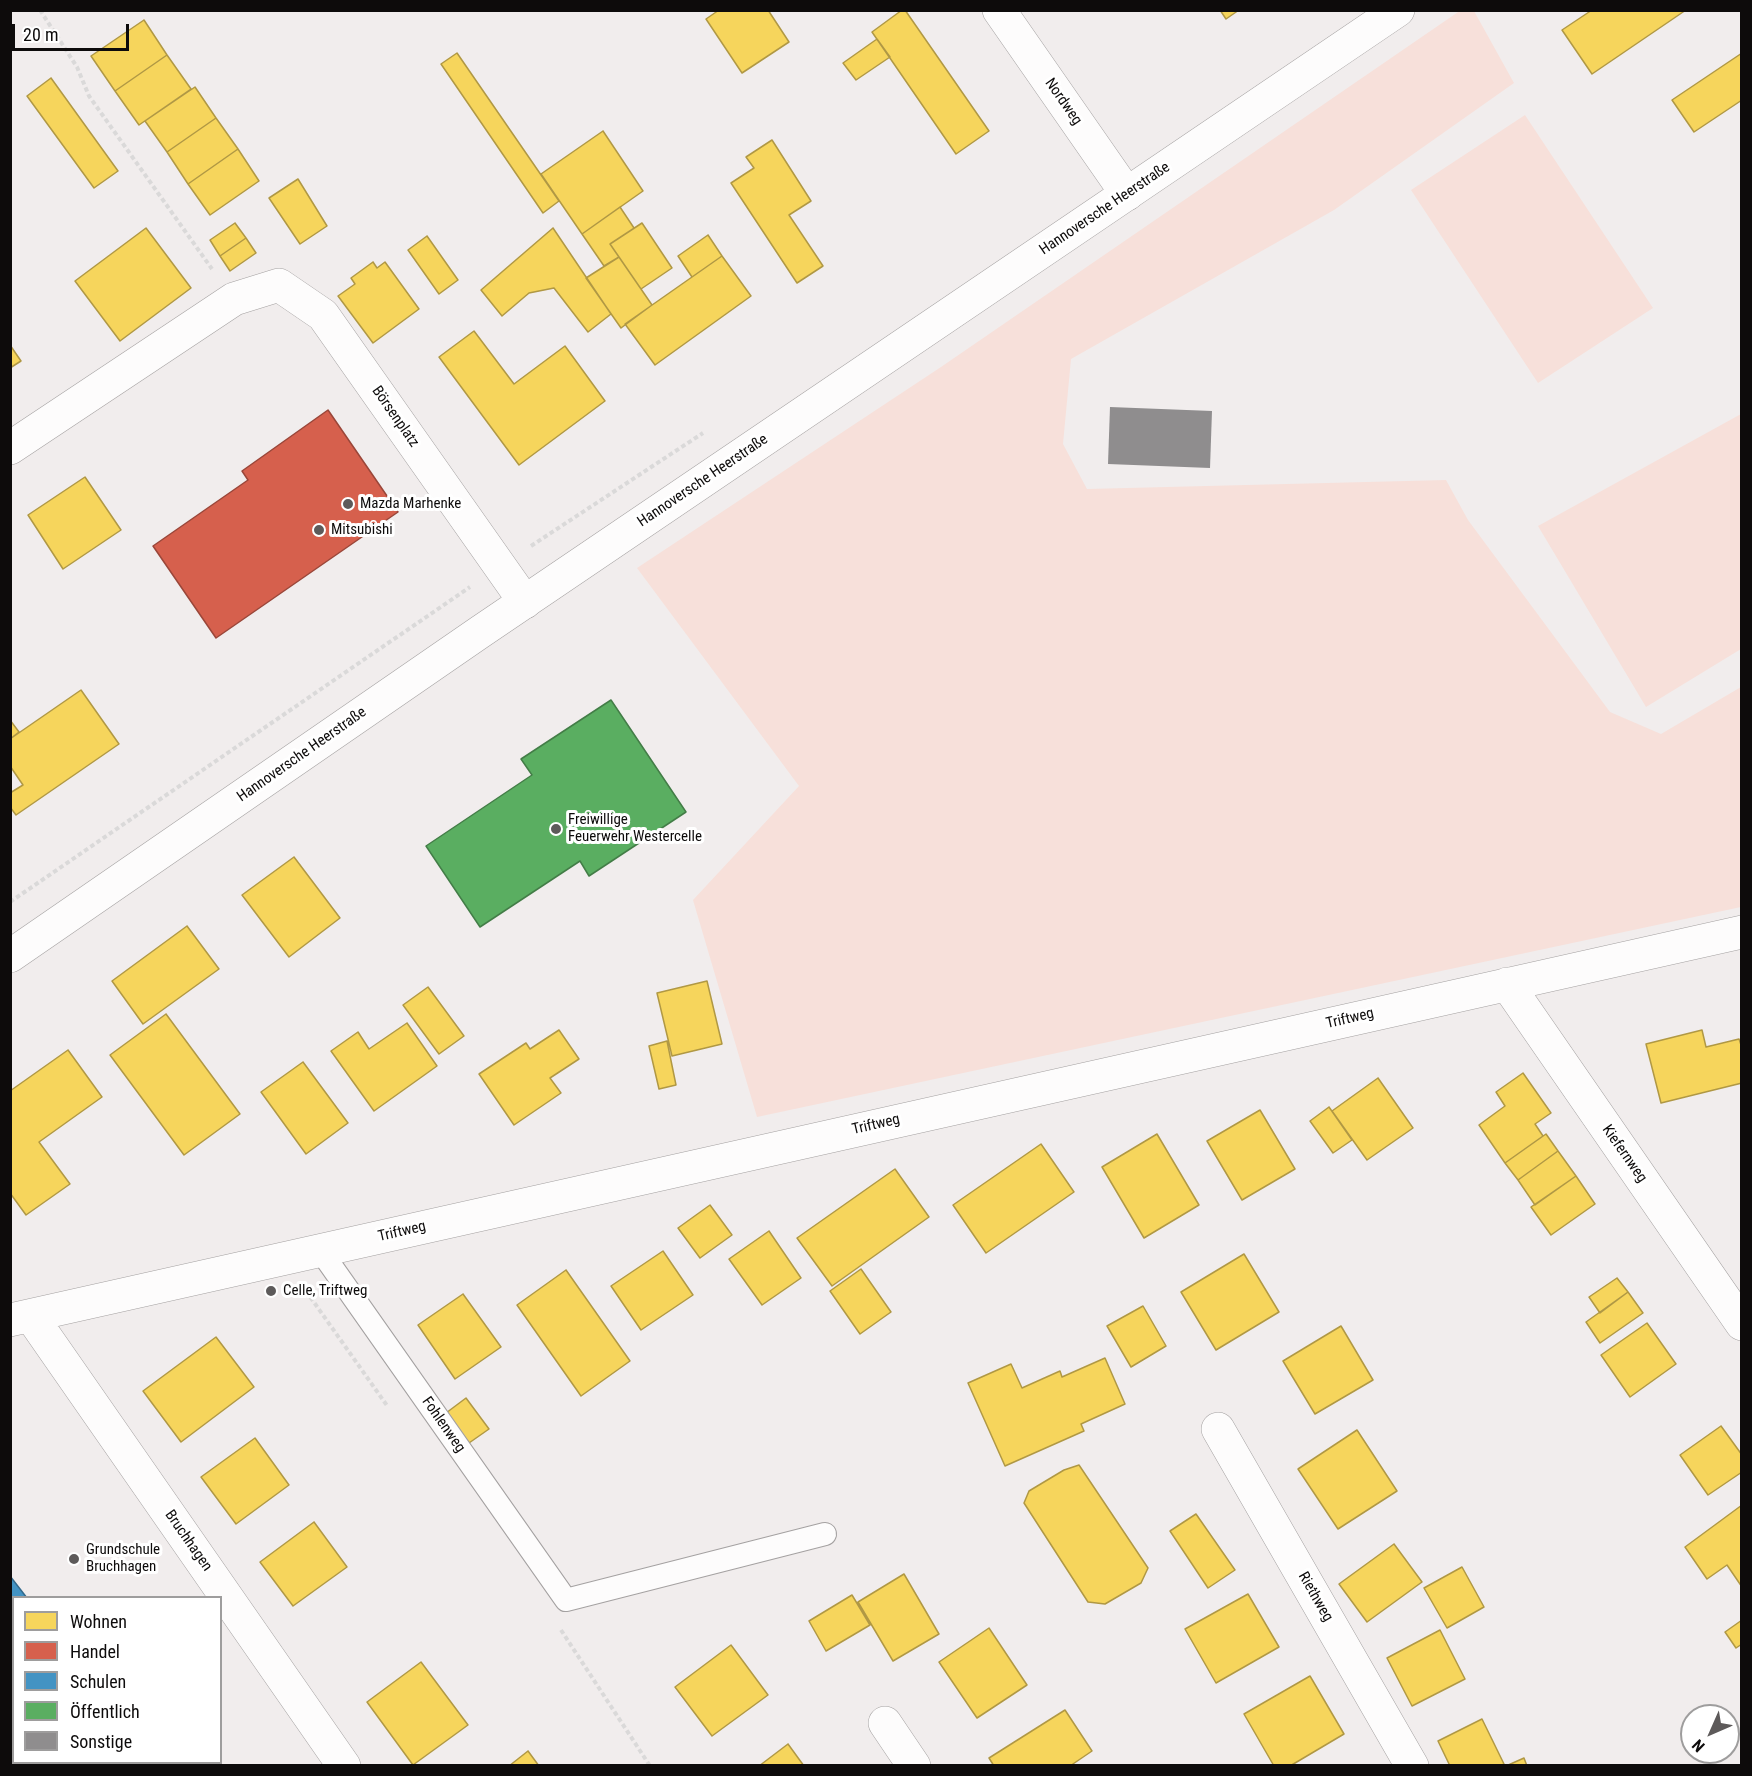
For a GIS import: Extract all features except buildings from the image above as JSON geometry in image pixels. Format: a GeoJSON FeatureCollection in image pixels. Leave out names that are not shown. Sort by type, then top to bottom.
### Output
{"type":"FeatureCollection","features":[{"type":"Feature","properties":{"kind":"street","name":"Nordweg"},"geometry":{"type":"LineString","coordinates":[[999,10],[1127,194]]}},
{"type":"Feature","properties":{"kind":"street","name":"Hannoversche Heerstraße"},"geometry":{"type":"LineString","coordinates":[[12,952],[1398,10]]}},
{"type":"Feature","properties":{"kind":"street","name":"Börsenplatz"},"geometry":{"type":"LineString","coordinates":[[10,448],[234,299],[279,285],[323,315],[525,602]]}},
{"type":"Feature","properties":{"kind":"street","name":"Triftweg"},"geometry":{"type":"LineString","coordinates":[[21,1318],[1742,932]]}},
{"type":"Feature","properties":{"kind":"street","name":"Kiefernweg"},"geometry":{"type":"LineString","coordinates":[[1507,984],[1742,1324]]}},
{"type":"Feature","properties":{"kind":"street","name":"Bruchhagen"},"geometry":{"type":"LineString","coordinates":[[21,1318],[221,1596]]}},
{"type":"Feature","properties":{"kind":"street","name":"Riethweg"},"geometry":{"type":"LineString","coordinates":[[1218,1429],[1412,1766]]}},
{"type":"Feature","properties":{"kind":"street","name":"Bruchhagen"},"geometry":{"type":"LineString","coordinates":[[222,1597],[344,1766]]}},
{"type":"Feature","properties":{"kind":"street"},"geometry":{"type":"LineString","coordinates":[[885,1723],[914,1766]]}},
{"type":"Feature","properties":{"kind":"lane","name":"Fohlenweg"},"geometry":{"type":"LineString","coordinates":[[320,1250],[566,1600]]}},
{"type":"Feature","properties":{"kind":"lane"},"geometry":{"type":"LineString","coordinates":[[566,1600],[825,1534]]}},
{"type":"Feature","properties":{"kind":"path"},"geometry":{"type":"LineString","coordinates":[[40,10],[77,67],[89,96],[234,299]]}},
{"type":"Feature","properties":{"kind":"path"},"geometry":{"type":"LineString","coordinates":[[10,902],[501,566],[705,431]]}},
{"type":"Feature","properties":{"kind":"path"},"geometry":{"type":"LineString","coordinates":[[566,1600],[559,1604],[555,1611],[558,1625],[650,1766]]}},
{"type":"Feature","properties":{"kind":"shaded area"},"geometry":{"type":"Polygon","coordinates":[[[1461,10],[1474,11],[1514,83],[1334,210],[1071,359],[1063,444],[1087,489],[1446,480],[1468,520],[1610,712],[1661,734],[1741,687],[1741,907],[757,1117],[693,900],[799,786],[637,568],[941,367],[1461,10]]]}},
{"type":"Feature","properties":{"kind":"shaded area"},"geometry":{"type":"Polygon","coordinates":[[[1525,115],[1653,308],[1538,383],[1411,190],[1525,115]]]}},
{"type":"Feature","properties":{"kind":"shaded area"},"geometry":{"type":"Polygon","coordinates":[[[1741,414],[1741,649],[1646,707],[1538,526],[1741,414]]]}},
{"type":"Feature","properties":{"kind":"place","name":"Mazda Marhenke"},"geometry":{"type":"Point","coordinates":[348,504]}},
{"type":"Feature","properties":{"kind":"place","name":"Mitsubishi"},"geometry":{"type":"Point","coordinates":[319,530]}},
{"type":"Feature","properties":{"kind":"place","name":"Freiwillige Feuerwehr Westercelle"},"geometry":{"type":"Point","coordinates":[556,829]}},
{"type":"Feature","properties":{"kind":"place","name":"Celle, Triftweg"},"geometry":{"type":"Point","coordinates":[271,1291]}},
{"type":"Feature","properties":{"kind":"place","name":"Grundschule Bruchhagen"},"geometry":{"type":"Point","coordinates":[74,1559]}}]}
